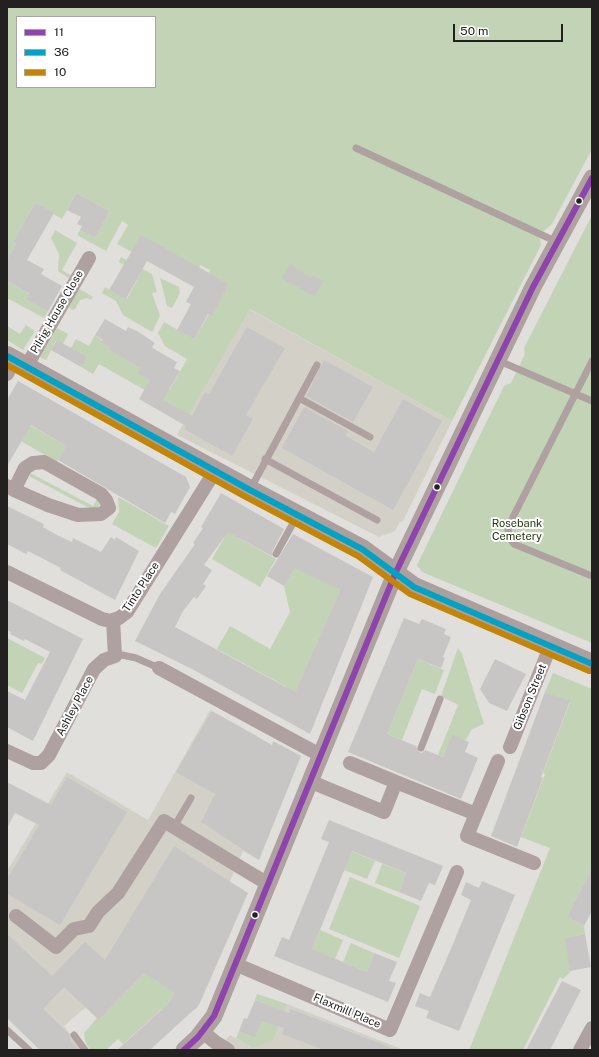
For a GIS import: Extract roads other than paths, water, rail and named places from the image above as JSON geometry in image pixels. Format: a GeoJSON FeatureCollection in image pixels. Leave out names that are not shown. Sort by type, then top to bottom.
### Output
{"type":"FeatureCollection","features":[{"type":"Feature","properties":{"kind":"main road"},"geometry":{"type":"LineString","coordinates":[[13,364],[362,549],[414,587],[592,664]]}},
{"type":"Feature","properties":{"kind":"street"},"geometry":{"type":"LineString","coordinates":[[184,1050],[203,1032],[214,1016],[395,574],[497,360],[557,242],[592,178]]}},
{"type":"Feature","properties":{"kind":"street","name":"Pilrig House Close"},"geometry":{"type":"LineString","coordinates":[[13,364],[89,258]]}},
{"type":"Feature","properties":{"kind":"street"},"geometry":{"type":"LineString","coordinates":[[44,462],[101,494],[106,500],[109,508],[101,514],[78,515],[48,505],[10,488],[25,468],[32,463],[44,462]]}},
{"type":"Feature","properties":{"kind":"street","name":"Tinto Place"},"geometry":{"type":"LineString","coordinates":[[7,572],[102,619],[113,620],[127,612],[215,470]]}},
{"type":"Feature","properties":{"kind":"street"},"geometry":{"type":"LineString","coordinates":[[113,620],[115,656]]}},
{"type":"Feature","properties":{"kind":"street","name":"Gibson Street"},"geometry":{"type":"LineString","coordinates":[[510,747],[550,647]]}},
{"type":"Feature","properties":{"kind":"street","name":"Ashley Place"},"geometry":{"type":"LineString","coordinates":[[7,752],[33,763],[41,763],[49,756],[94,669],[104,660],[115,656]]}},
{"type":"Feature","properties":{"kind":"street"},"geometry":{"type":"LineString","coordinates":[[159,668],[320,755]]}},
{"type":"Feature","properties":{"kind":"street"},"geometry":{"type":"LineString","coordinates":[[498,761],[467,836],[534,863]]}},
{"type":"Feature","properties":{"kind":"street"},"geometry":{"type":"LineString","coordinates":[[350,763],[404,782],[476,814]]}},
{"type":"Feature","properties":{"kind":"street"},"geometry":{"type":"LineString","coordinates":[[309,782],[384,812],[404,782]]}},
{"type":"Feature","properties":{"kind":"street"},"geometry":{"type":"LineString","coordinates":[[16,916],[56,947],[74,929],[90,926],[98,912],[118,893],[164,822],[268,884]]}},
{"type":"Feature","properties":{"kind":"street","name":"Flaxmill Place"},"geometry":{"type":"LineString","coordinates":[[235,964],[390,1030],[457,872]]}},
{"type":"Feature","properties":{"kind":"street"},"geometry":{"type":"LineString","coordinates":[[580,1050],[592,1028]]}},
{"type":"Feature","properties":{"kind":"street"},"geometry":{"type":"LineString","coordinates":[[203,1032],[228,1050]]}},
{"type":"Feature","properties":{"kind":"lane"},"geometry":{"type":"LineString","coordinates":[[356,148],[557,242]]}},
{"type":"Feature","properties":{"kind":"lane"},"geometry":{"type":"LineString","coordinates":[[497,360],[592,401]]}},
{"type":"Feature","properties":{"kind":"lane"},"geometry":{"type":"LineString","coordinates":[[592,361],[509,525],[508,530],[508,535],[514,544],[592,576]]}},
{"type":"Feature","properties":{"kind":"lane"},"geometry":{"type":"LineString","coordinates":[[250,490],[265,459],[317,365]]}},
{"type":"Feature","properties":{"kind":"lane"},"geometry":{"type":"LineString","coordinates":[[299,398],[370,437]]}},
{"type":"Feature","properties":{"kind":"lane"},"geometry":{"type":"LineString","coordinates":[[265,459],[377,520]]}},
{"type":"Feature","properties":{"kind":"lane"},"geometry":{"type":"LineString","coordinates":[[276,554],[297,515]]}},
{"type":"Feature","properties":{"kind":"lane"},"geometry":{"type":"LineString","coordinates":[[115,656],[122,655],[136,658],[159,668]]}},
{"type":"Feature","properties":{"kind":"lane"},"geometry":{"type":"LineString","coordinates":[[421,748],[440,699]]}},
{"type":"Feature","properties":{"kind":"lane"},"geometry":{"type":"LineString","coordinates":[[174,827],[192,798]]}},
{"type":"Feature","properties":{"kind":"lane"},"geometry":{"type":"LineString","coordinates":[[7,1030],[29,1050]]}},
{"type":"Feature","properties":{"kind":"lane"},"geometry":{"type":"LineString","coordinates":[[74,1035],[85,1050]]}},
{"type":"Feature","properties":{"kind":"park label","name":"Rosebank Cemetery"},"geometry":{"type":"Point","coordinates":[517,530]}}]}
